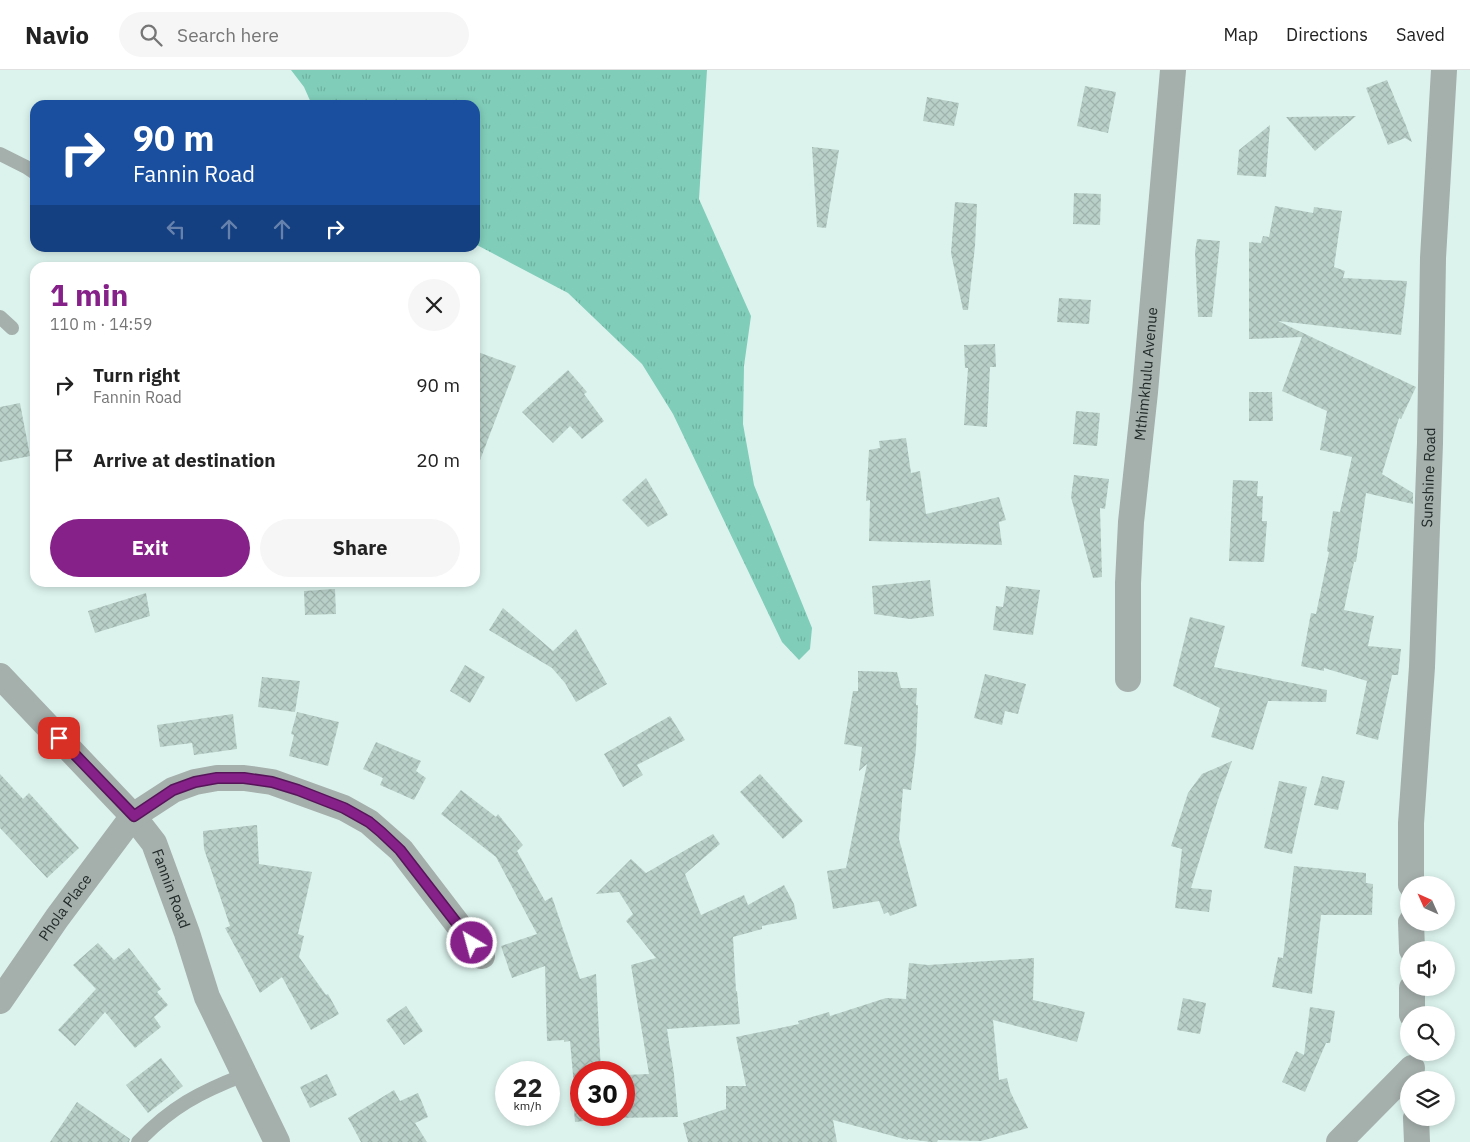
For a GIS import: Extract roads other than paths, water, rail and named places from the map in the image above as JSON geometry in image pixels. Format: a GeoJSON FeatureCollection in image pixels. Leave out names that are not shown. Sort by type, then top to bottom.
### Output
{"type":"FeatureCollection","features":[{"type":"Feature","properties":{"kind":"street","name":"Mthimkhulu Avenue"},"geometry":{"type":"LineString","coordinates":[[1128,679],[1128,583],[1131,522],[1145,392],[1174,70]]}},
{"type":"Feature","properties":{"kind":"street","name":"Sunshine Road"},"geometry":{"type":"LineString","coordinates":[[1411,876],[1411,823],[1422,667],[1434,258],[1444,70]]}},
{"type":"Feature","properties":{"kind":"street","name":"Fannin Road"},"geometry":{"type":"LineString","coordinates":[[0,676],[134,816],[154,843],[187,933],[207,996],[277,1142]]}},
{"type":"Feature","properties":{"kind":"street","name":"Phola Place"},"geometry":{"type":"LineString","coordinates":[[0,1002],[56,918],[134,816],[173,790],[195,782],[217,778],[244,778],[272,782],[344,808],[369,822],[400,850],[482,956]]}},
{"type":"Feature","properties":{"kind":"street"},"geometry":{"type":"LineString","coordinates":[[1339,1142],[1413,1067]]}},
{"type":"Feature","properties":{"kind":"street"},"geometry":{"type":"LineString","coordinates":[[1416,1126],[1417,1142]]}},
{"type":"Feature","properties":{"kind":"lane"},"geometry":{"type":"LineString","coordinates":[[0,154],[30,170]]}},
{"type":"Feature","properties":{"kind":"lane"},"geometry":{"type":"LineString","coordinates":[[0,317],[12,328]]}},
{"type":"Feature","properties":{"kind":"lane"},"geometry":{"type":"LineString","coordinates":[[138,1142],[159,1121],[178,1106],[209,1089],[244,1075]]}}]}
